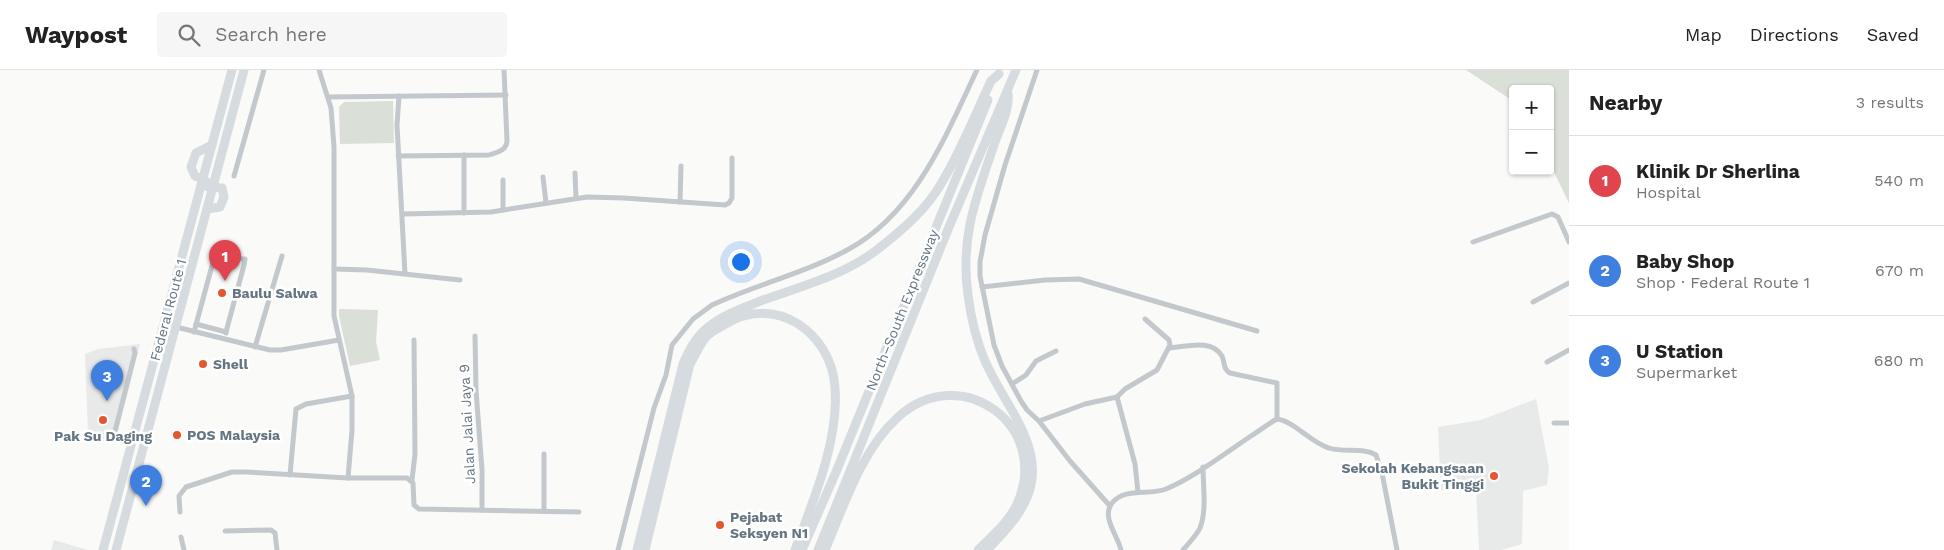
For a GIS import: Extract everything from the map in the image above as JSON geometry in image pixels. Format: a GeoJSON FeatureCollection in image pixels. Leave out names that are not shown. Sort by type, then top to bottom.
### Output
{"type":"FeatureCollection","features":[{"type":"Feature","properties":{"kind":"highway","name":"Federal Route 1"},"geometry":{"type":"LineString","coordinates":[[103,550],[232,70]]}},
{"type":"Feature","properties":{"kind":"highway","name":"Federal Route 1"},"geometry":{"type":"LineString","coordinates":[[116,550],[244,70]]}},
{"type":"Feature","properties":{"kind":"highway","name":"North–South Expressway"},"geometry":{"type":"LineString","coordinates":[[818,550],[949,227],[1016,70]]}},
{"type":"Feature","properties":{"kind":"highway"},"geometry":{"type":"LineString","coordinates":[[637,550],[683,364],[687,355],[705,330],[724,316],[831,276],[855,264],[877,250],[905,227],[927,204],[941,184],[991,81],[1000,72]]}},
{"type":"Feature","properties":{"kind":"highway","name":"North–South Expressway"},"geometry":{"type":"LineString","coordinates":[[802,550],[836,472],[1000,72]]}},
{"type":"Feature","properties":{"kind":"highway"},"geometry":{"type":"LineString","coordinates":[[987,550],[1018,517],[1024,507],[1031,488],[1033,471],[1028,440],[984,360],[974,330],[964,264],[969,224],[1008,105],[1008,89]]}},
{"type":"Feature","properties":{"kind":"highway"},"geometry":{"type":"LineString","coordinates":[[207,209],[220,207],[224,197],[222,188],[213,184],[201,184],[192,173],[191,164],[194,156],[199,151],[212,145]]}},
{"type":"Feature","properties":{"kind":"highway"},"geometry":{"type":"LineString","coordinates":[[645,550],[690,364],[705,339],[712,332],[740,316],[770,314],[784,317],[807,329],[823,348],[829,359],[835,386],[834,418],[828,455],[795,550]]}},
{"type":"Feature","properties":{"kind":"highway"},"geometry":{"type":"LineString","coordinates":[[825,550],[857,479],[874,446],[887,428],[914,406],[936,397],[947,395],[976,399],[991,406],[1007,420],[1014,430],[1024,453],[1024,485],[1017,505],[1011,517],[978,550]]}},
{"type":"Feature","properties":{"kind":"street"},"geometry":{"type":"LineString","coordinates":[[234,176],[264,70]]}},
{"type":"Feature","properties":{"kind":"street"},"geometry":{"type":"LineString","coordinates":[[319,70],[328,97],[332,118],[334,164],[334,316],[352,396],[348,478]]}},
{"type":"Feature","properties":{"kind":"street"},"geometry":{"type":"LineString","coordinates":[[398,156],[489,155],[506,148],[507,123],[504,70]]}},
{"type":"Feature","properties":{"kind":"street"},"geometry":{"type":"LineString","coordinates":[[618,550],[654,408],[666,374],[672,345],[677,336],[697,314],[712,305],[828,259],[850,249],[869,236],[902,205],[916,186],[934,156],[977,70]]}},
{"type":"Feature","properties":{"kind":"street"},"geometry":{"type":"LineString","coordinates":[[1037,70],[1005,165],[985,235],[980,266],[982,286],[994,345],[1012,384],[1027,410],[1039,421],[1070,461],[1110,506],[1110,524],[1121,550]]}},
{"type":"Feature","properties":{"kind":"street"},"geometry":{"type":"LineString","coordinates":[[328,97],[506,95]]}},
{"type":"Feature","properties":{"kind":"street"},"geometry":{"type":"LineString","coordinates":[[399,96],[397,125],[398,156],[403,214],[405,274]]}},
{"type":"Feature","properties":{"kind":"street"},"geometry":{"type":"LineString","coordinates":[[464,155],[464,212]]}},
{"type":"Feature","properties":{"kind":"street"},"geometry":{"type":"LineString","coordinates":[[403,214],[503,210],[576,198],[624,198],[720,205],[729,203],[732,193],[732,158]]}},
{"type":"Feature","properties":{"kind":"street"},"geometry":{"type":"LineString","coordinates":[[680,202],[681,166]]}},
{"type":"Feature","properties":{"kind":"street"},"geometry":{"type":"LineString","coordinates":[[575,173],[576,198]]}},
{"type":"Feature","properties":{"kind":"street"},"geometry":{"type":"LineString","coordinates":[[543,177],[546,203]]}},
{"type":"Feature","properties":{"kind":"street"},"geometry":{"type":"LineString","coordinates":[[503,180],[503,210]]}},
{"type":"Feature","properties":{"kind":"street"},"geometry":{"type":"LineString","coordinates":[[1473,242],[1552,214],[1558,217],[1569,242]]}},
{"type":"Feature","properties":{"kind":"street"},"geometry":{"type":"LineString","coordinates":[[255,347],[282,256]]}},
{"type":"Feature","properties":{"kind":"street"},"geometry":{"type":"LineString","coordinates":[[194,332],[213,262],[217,258],[245,259],[226,332],[226,339]]}},
{"type":"Feature","properties":{"kind":"street"},"geometry":{"type":"LineString","coordinates":[[334,269],[460,280]]}},
{"type":"Feature","properties":{"kind":"street"},"geometry":{"type":"LineString","coordinates":[[982,286],[1079,279],[1257,331]]}},
{"type":"Feature","properties":{"kind":"street"},"geometry":{"type":"LineString","coordinates":[[1534,302],[1569,283]]}},
{"type":"Feature","properties":{"kind":"street"},"geometry":{"type":"LineString","coordinates":[[1039,421],[1084,404],[1117,396],[1125,389],[1157,370],[1169,348],[1169,340],[1145,319]]}},
{"type":"Feature","properties":{"kind":"street"},"geometry":{"type":"LineString","coordinates":[[196,324],[226,332]]}},
{"type":"Feature","properties":{"kind":"street"},"geometry":{"type":"LineString","coordinates":[[176,327],[270,350],[281,350],[339,340]]}},
{"type":"Feature","properties":{"kind":"street","name":"Jalan Jalai Jaya 9"},"geometry":{"type":"LineString","coordinates":[[475,336],[476,390],[482,470],[482,510]]}},
{"type":"Feature","properties":{"kind":"street"},"geometry":{"type":"LineString","coordinates":[[414,340],[415,454],[412,480],[416,508],[426,510],[579,512]]}},
{"type":"Feature","properties":{"kind":"street"},"geometry":{"type":"LineString","coordinates":[[1169,348],[1207,345],[1220,354],[1225,370],[1230,374],[1277,383],[1277,419]]}},
{"type":"Feature","properties":{"kind":"street"},"geometry":{"type":"LineString","coordinates":[[134,348],[135,353],[114,435],[134,437]]}},
{"type":"Feature","properties":{"kind":"street"},"geometry":{"type":"LineString","coordinates":[[1547,362],[1569,350]]}},
{"type":"Feature","properties":{"kind":"street"},"geometry":{"type":"LineString","coordinates":[[1012,384],[1026,375],[1036,362],[1056,351]]}},
{"type":"Feature","properties":{"kind":"street"},"geometry":{"type":"LineString","coordinates":[[290,475],[296,409],[306,404],[352,396]]}},
{"type":"Feature","properties":{"kind":"street"},"geometry":{"type":"LineString","coordinates":[[1117,396],[1135,464],[1138,492]]}},
{"type":"Feature","properties":{"kind":"street"},"geometry":{"type":"LineString","coordinates":[[1110,506],[1119,498],[1138,492],[1162,490],[1203,467],[1277,419],[1284,421],[1313,441],[1328,448],[1370,452],[1376,455],[1382,473],[1397,550]]}},
{"type":"Feature","properties":{"kind":"street"},"geometry":{"type":"LineString","coordinates":[[1554,423],[1569,424]]}},
{"type":"Feature","properties":{"kind":"street"},"geometry":{"type":"LineString","coordinates":[[544,454],[544,511]]}},
{"type":"Feature","properties":{"kind":"street"},"geometry":{"type":"LineString","coordinates":[[1183,550],[1197,533],[1201,524],[1204,497],[1203,467]]}},
{"type":"Feature","properties":{"kind":"street"},"geometry":{"type":"LineString","coordinates":[[180,512],[180,492],[195,483],[223,474],[240,472],[348,478],[407,478],[412,480]]}},
{"type":"Feature","properties":{"kind":"street"},"geometry":{"type":"LineString","coordinates":[[225,531],[267,530],[273,532],[276,537],[277,550]]}},
{"type":"Feature","properties":{"kind":"street"},"geometry":{"type":"LineString","coordinates":[[182,536],[184,550]]}},
{"type":"Feature","properties":{"kind":"shaded area"},"geometry":{"type":"Polygon","coordinates":[[[1466,70],[1569,70],[1569,203],[1554,172],[1554,85],[1509,85],[1509,98],[1466,70]]]}},
{"type":"Feature","properties":{"kind":"shaded area"},"geometry":{"type":"Polygon","coordinates":[[[393,101],[394,143],[340,144],[339,107],[344,102],[393,101]]]}},
{"type":"Feature","properties":{"kind":"shaded area"},"geometry":{"type":"Polygon","coordinates":[[[339,309],[378,310],[376,342],[380,360],[350,366],[339,309]]]}},
{"type":"Feature","properties":{"kind":"shaded area"},"geometry":{"type":"Polygon","coordinates":[[[140,344],[115,443],[88,434],[85,354],[98,349],[140,344]]]}},
{"type":"Feature","properties":{"kind":"shaded area","name":"Sekolah Kebangsaan Bukit Tinggi"},"geometry":{"type":"Polygon","coordinates":[[[1536,399],[1549,468],[1547,485],[1523,491],[1522,544],[1502,550],[1479,550],[1476,489],[1441,490],[1438,427],[1481,420],[1536,399]]]}},
{"type":"Feature","properties":{"kind":"shaded area"},"geometry":{"type":"Polygon","coordinates":[[[54,540],[88,550],[51,550],[54,540]]]}},
{"type":"Feature","properties":{"kind":"place","name":"Klinik Dr Sherlina"},"geometry":{"type":"Point","coordinates":[225,281]}},
{"type":"Feature","properties":{"kind":"place","name":"Baulu Salwa"},"geometry":{"type":"Point","coordinates":[222,293]}},
{"type":"Feature","properties":{"kind":"place","name":"Shell"},"geometry":{"type":"Point","coordinates":[203,364]}},
{"type":"Feature","properties":{"kind":"place","name":"U Station"},"geometry":{"type":"Point","coordinates":[107,401]}},
{"type":"Feature","properties":{"kind":"place","name":"Pak Su Daging"},"geometry":{"type":"Point","coordinates":[103,420]}},
{"type":"Feature","properties":{"kind":"place","name":"POS Malaysia"},"geometry":{"type":"Point","coordinates":[177,435]}},
{"type":"Feature","properties":{"kind":"place","name":"Sekolah Kebangsaan Bukit Tinggi"},"geometry":{"type":"Point","coordinates":[1494,476]}},
{"type":"Feature","properties":{"kind":"place","name":"Baby Shop"},"geometry":{"type":"Point","coordinates":[146,506]}},
{"type":"Feature","properties":{"kind":"place","name":"Pejabat Seksyen N1"},"geometry":{"type":"Point","coordinates":[720,525]}}]}
